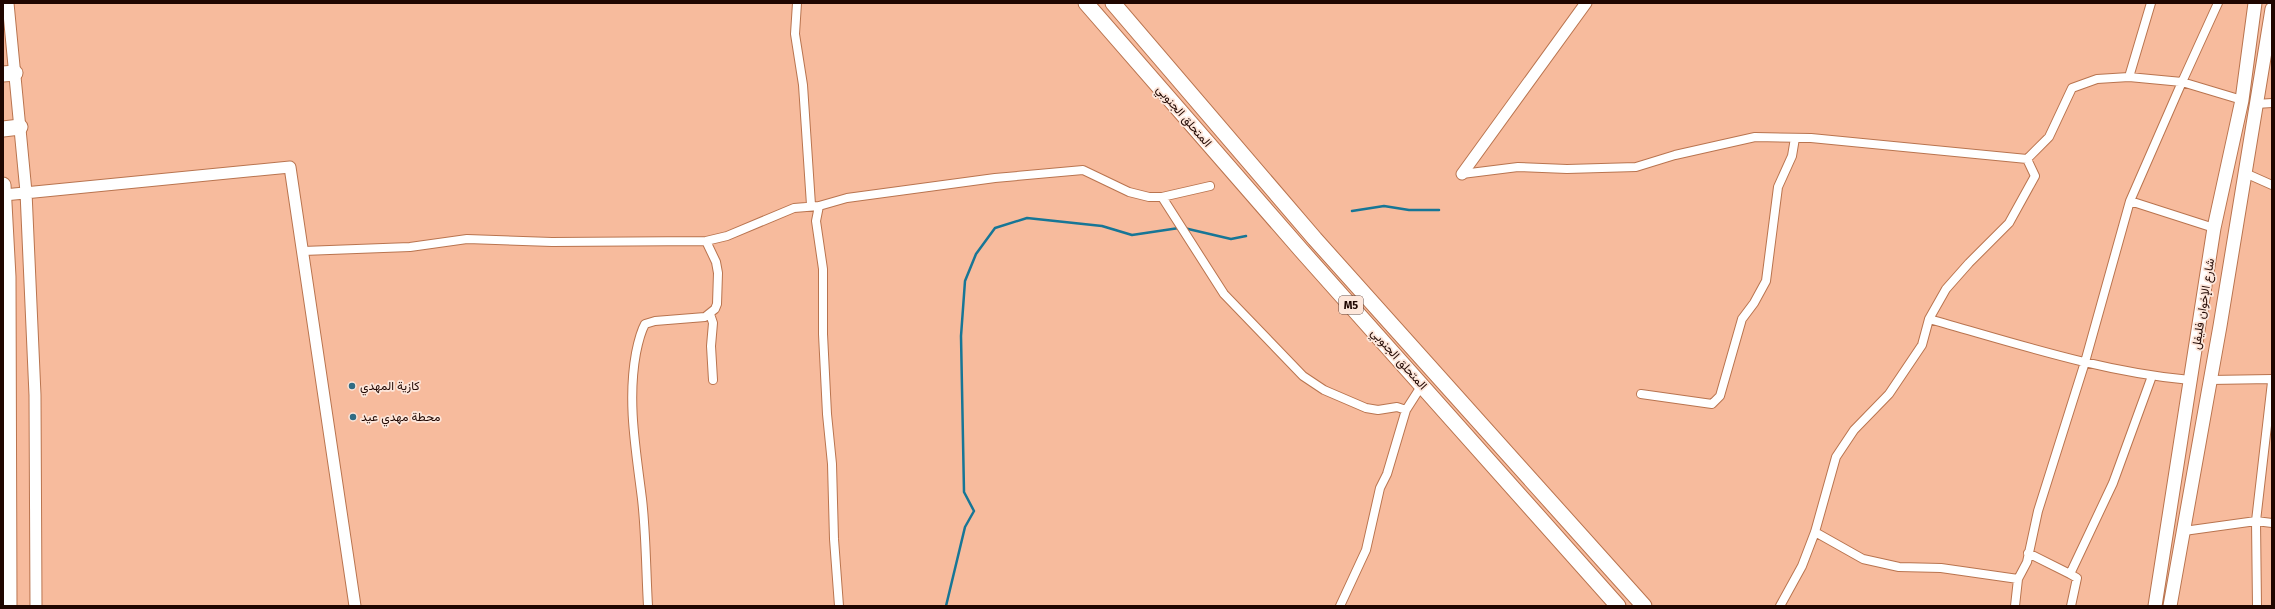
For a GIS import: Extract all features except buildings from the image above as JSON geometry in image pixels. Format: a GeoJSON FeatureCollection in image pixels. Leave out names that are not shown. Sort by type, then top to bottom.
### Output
{"type":"FeatureCollection","features":[{"type":"Feature","properties":{"kind":"highway","name":"المتحلق الجنوبي"},"geometry":{"type":"LineString","coordinates":[[1086,3],[1301,250],[1618,606]]}},
{"type":"Feature","properties":{"kind":"highway","name":"المتحلق الجنوبي"},"geometry":{"type":"LineString","coordinates":[[1113,3],[1320,244],[1644,606]]}},
{"type":"Feature","properties":{"kind":"highway"},"geometry":{"type":"LineString","coordinates":[[3,129],[20,127]]}},
{"type":"Feature","properties":{"kind":"highway"},"geometry":{"type":"LineString","coordinates":[[3,190],[8,285],[9,606]]}},
{"type":"Feature","properties":{"kind":"main road","name":"شارع الإخوان فليفل"},"geometry":{"type":"LineString","coordinates":[[2155,606],[2214,228],[2242,100],[2255,3]]}},
{"type":"Feature","properties":{"kind":"main road","name":"شارع الإخوان فليفل"},"geometry":{"type":"LineString","coordinates":[[2170,606],[2210,380],[2271,17]]}},
{"type":"Feature","properties":{"kind":"street"},"geometry":{"type":"LineString","coordinates":[[8,3],[9,73],[20,127],[26,192],[35,395],[36,606]]}},
{"type":"Feature","properties":{"kind":"street"},"geometry":{"type":"LineString","coordinates":[[797,3],[796,34],[803,85],[816,221],[823,269],[823,334],[827,414],[832,464],[834,539],[839,606]]}},
{"type":"Feature","properties":{"kind":"street"},"geometry":{"type":"LineString","coordinates":[[1462,174],[1586,3]]}},
{"type":"Feature","properties":{"kind":"street"},"geometry":{"type":"LineString","coordinates":[[2129,77],[2151,3]]}},
{"type":"Feature","properties":{"kind":"street"},"geometry":{"type":"LineString","coordinates":[[2015,606],[2018,579],[2024,568],[2043,493],[2085,362],[2130,201],[2218,3]]}},
{"type":"Feature","properties":{"kind":"street"},"geometry":{"type":"LineString","coordinates":[[2027,159],[2048,136],[2072,88],[2097,79],[2129,77],[2182,82],[2242,100]]}},
{"type":"Feature","properties":{"kind":"street"},"geometry":{"type":"LineString","coordinates":[[2256,104],[2272,103]]}},
{"type":"Feature","properties":{"kind":"street"},"geometry":{"type":"LineString","coordinates":[[1462,174],[1518,167],[1567,169],[1636,166],[1675,155],[1755,137],[1795,138],[1898,145],[2027,159]]}},
{"type":"Feature","properties":{"kind":"street"},"geometry":{"type":"LineString","coordinates":[[1641,394],[1712,404],[1720,396],[1742,318],[1754,303],[1766,281],[1778,187],[1792,156],[1795,138]]}},
{"type":"Feature","properties":{"kind":"street"},"geometry":{"type":"LineString","coordinates":[[1780,606],[1802,566],[1815,532],[1836,457],[1854,430],[1889,394],[1922,346],[1929,319],[1946,289],[1969,263],[2009,223],[2035,176],[2027,159]]}},
{"type":"Feature","properties":{"kind":"street"},"geometry":{"type":"LineString","coordinates":[[3,190],[26,192],[290,167],[355,606]]}},
{"type":"Feature","properties":{"kind":"street"},"geometry":{"type":"LineString","coordinates":[[303,251],[410,247],[467,238],[552,242],[706,241],[727,236],[794,208],[815,206],[847,198],[937,184],[1084,170],[1140,196],[1162,197],[1210,186]]}},
{"type":"Feature","properties":{"kind":"street"},"geometry":{"type":"LineString","coordinates":[[2245,173],[2272,185]]}},
{"type":"Feature","properties":{"kind":"street"},"geometry":{"type":"LineString","coordinates":[[1162,197],[1224,294],[1303,376],[1324,390],[1366,408],[1378,410],[1397,407],[1406,410]]}},
{"type":"Feature","properties":{"kind":"street"},"geometry":{"type":"LineString","coordinates":[[2130,201],[2214,228]]}},
{"type":"Feature","properties":{"kind":"street"},"geometry":{"type":"LineString","coordinates":[[648,606],[642,500],[633,429],[632,384],[640,335],[645,324],[649,322],[705,317],[710,314],[717,304],[718,274],[716,262],[706,241]]}},
{"type":"Feature","properties":{"kind":"street"},"geometry":{"type":"LineString","coordinates":[[710,314],[713,323],[711,346],[713,380]]}},
{"type":"Feature","properties":{"kind":"street"},"geometry":{"type":"LineString","coordinates":[[1929,319],[2085,362],[2152,376],[2190,380]]}},
{"type":"Feature","properties":{"kind":"street"},"geometry":{"type":"LineString","coordinates":[[2070,574],[2113,483],[2152,376]]}},
{"type":"Feature","properties":{"kind":"street"},"geometry":{"type":"LineString","coordinates":[[2210,380],[2272,379]]}},
{"type":"Feature","properties":{"kind":"street"},"geometry":{"type":"LineString","coordinates":[[2256,606],[2256,521],[2272,382]]}},
{"type":"Feature","properties":{"kind":"street"},"geometry":{"type":"LineString","coordinates":[[1340,606],[1366,550],[1380,488],[1406,410],[1422,385]]}},
{"type":"Feature","properties":{"kind":"street"},"geometry":{"type":"LineString","coordinates":[[2184,531],[2256,521],[2272,523]]}},
{"type":"Feature","properties":{"kind":"street"},"geometry":{"type":"LineString","coordinates":[[1815,532],[1863,559],[1899,567],[1941,568],[2018,579]]}},
{"type":"Feature","properties":{"kind":"street"},"geometry":{"type":"LineString","coordinates":[[2028,553],[2077,578],[2071,606]]}},
{"type":"Feature","properties":{"kind":"waterway"},"geometry":{"type":"LineString","coordinates":[[1352,211],[1384,206],[1409,210],[1439,210]]}},
{"type":"Feature","properties":{"kind":"waterway"},"geometry":{"type":"LineString","coordinates":[[946,606],[965,527],[974,511],[964,492],[961,336],[965,281],[976,254],[995,228],[1027,218],[1102,226],[1132,235],[1179,228]]}},
{"type":"Feature","properties":{"kind":"waterway"},"geometry":{"type":"LineString","coordinates":[[1184,228],[1231,239],[1246,236]]}},
{"type":"Feature","properties":{"kind":"place","name":"كازية المهدي"},"geometry":{"type":"Point","coordinates":[352,386]}},
{"type":"Feature","properties":{"kind":"place","name":"محطة مهدي عيد"},"geometry":{"type":"Point","coordinates":[353,417]}}]}
